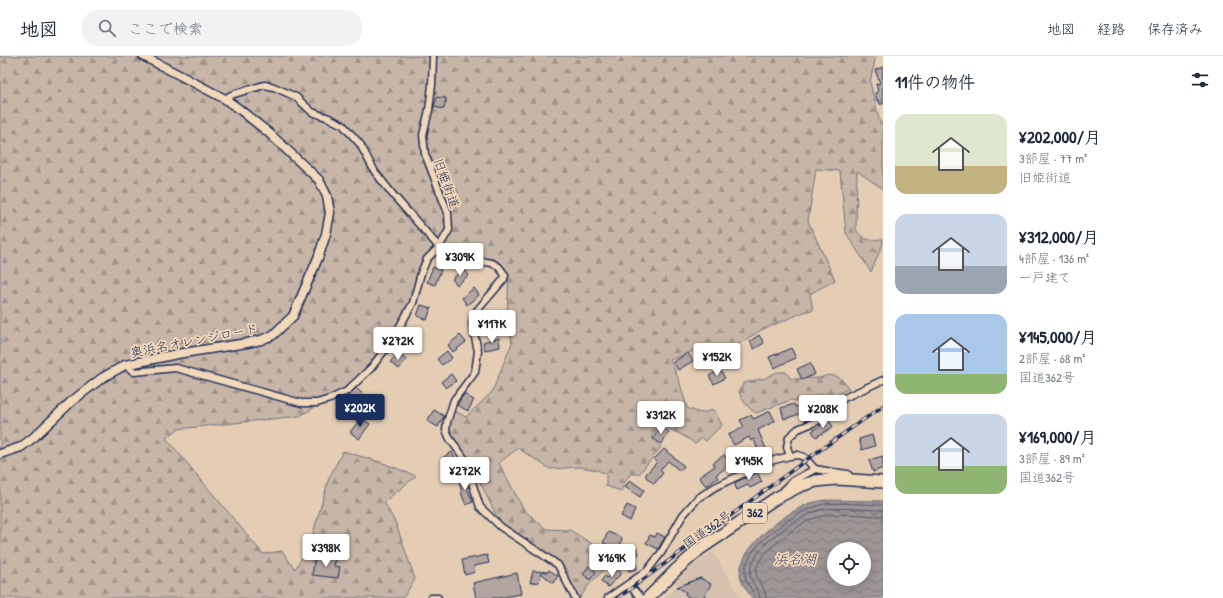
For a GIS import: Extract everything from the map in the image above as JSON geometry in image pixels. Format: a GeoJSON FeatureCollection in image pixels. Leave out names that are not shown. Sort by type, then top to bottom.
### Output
{"type":"FeatureCollection","features":[{"type":"Feature","properties":{"kind":"highway","name":"国道362号"},"geometry":{"type":"LineString","coordinates":[[648,598],[700,549],[776,498],[800,486],[816,481],[837,479],[883,482]]}},
{"type":"Feature","properties":{"kind":"street","name":"奥浜名オレンジロード"},"geometry":{"type":"LineString","coordinates":[[0,454],[21,447],[34,438],[72,401],[102,378],[125,365],[177,354],[247,344],[273,335],[293,316],[318,258],[326,234],[330,212],[327,196],[319,180],[269,133],[239,108],[143,56]]}},
{"type":"Feature","properties":{"kind":"street","name":"旧姫街道"},"geometry":{"type":"LineString","coordinates":[[125,365],[134,372],[176,368],[300,403],[317,403],[347,391],[371,368],[394,338],[413,303],[421,273],[427,259],[439,247],[449,230],[448,213],[425,154],[423,136],[429,110],[433,56]]}},
{"type":"Feature","properties":{"kind":"street"},"geometry":{"type":"LineString","coordinates":[[225,100],[231,95],[264,85],[274,87],[296,97],[312,112],[343,125],[360,144],[375,172],[439,247],[458,257],[492,263],[499,267],[505,275],[504,280],[474,314],[472,324],[478,351],[475,372],[454,400],[446,430],[464,458],[480,507],[500,527],[558,565],[575,598]]}},
{"type":"Feature","properties":{"kind":"street"},"geometry":{"type":"LineString","coordinates":[[790,456],[787,447],[789,437],[798,429],[822,419],[844,398],[883,380]]}},
{"type":"Feature","properties":{"kind":"street"},"geometry":{"type":"LineString","coordinates":[[608,598],[647,571],[661,553],[683,515],[698,498],[715,487],[770,461],[790,456],[804,456],[815,469]]}},
{"type":"Feature","properties":{"kind":"street"},"geometry":{"type":"LineString","coordinates":[[776,498],[793,481],[815,469],[848,474],[852,479]]}},
{"type":"Feature","properties":{"kind":"street"},"geometry":{"type":"LineString","coordinates":[[628,584],[641,598]]}},
{"type":"Feature","properties":{"kind":"street"},"geometry":{"type":"LineString","coordinates":[[431,598],[438,598]]}},
{"type":"Feature","properties":{"kind":"shaded area"},"geometry":{"type":"Polygon","coordinates":[[[713,552],[741,598],[665,598],[677,586],[675,581],[699,561],[713,552]]]}},
{"type":"Feature","properties":{"kind":"green space"},"geometry":{"type":"Polygon","coordinates":[[[0,56],[876,56],[870,82],[880,123],[883,123],[883,189],[857,171],[856,229],[864,238],[871,240],[883,239],[883,243],[871,272],[846,233],[840,171],[816,169],[808,221],[835,280],[810,294],[813,310],[807,311],[761,330],[721,355],[709,345],[670,360],[679,380],[687,408],[700,413],[714,410],[722,425],[706,441],[702,438],[695,444],[687,438],[660,424],[651,437],[661,447],[639,474],[631,474],[627,478],[621,491],[606,486],[606,474],[597,470],[580,467],[550,469],[518,448],[499,463],[524,510],[546,529],[570,530],[603,551],[610,563],[588,586],[580,598],[578,598],[559,564],[503,529],[468,458],[446,430],[453,410],[466,417],[492,392],[512,343],[507,315],[509,273],[495,265],[440,247],[431,255],[396,333],[383,353],[362,374],[335,395],[300,416],[178,429],[166,438],[263,554],[282,551],[295,569],[310,544],[329,478],[343,451],[383,463],[416,476],[384,502],[396,524],[415,579],[403,598],[0,598],[0,56]]]}},
{"type":"Feature","properties":{"kind":"green space"},"geometry":{"type":"Polygon","coordinates":[[[777,372],[786,372],[791,379],[820,378],[828,375],[835,376],[840,378],[849,388],[837,395],[819,395],[801,402],[791,400],[756,413],[745,404],[739,391],[744,383],[765,378],[777,372]]]}},
{"type":"Feature","properties":{"kind":"water","name":"浜名湖"},"geometry":{"type":"Polygon","coordinates":[[[825,500],[883,501],[883,598],[752,598],[740,576],[741,565],[747,554],[765,532],[777,522],[810,503],[825,500]]]}},
{"type":"Feature","properties":{"kind":"building"},"geometry":{"type":"Polygon","coordinates":[[[883,67],[883,104],[880,104],[879,100],[877,101],[875,93],[878,92],[876,84],[880,83],[875,70],[883,67]]]}},
{"type":"Feature","properties":{"kind":"building"},"geometry":{"type":"Polygon","coordinates":[[[437,97],[446,98],[444,109],[434,107],[437,97]]]}},
{"type":"Feature","properties":{"kind":"building"},"geometry":{"type":"Polygon","coordinates":[[[433,267],[441,270],[435,285],[427,282],[433,267]]]}},
{"type":"Feature","properties":{"kind":"building"},"geometry":{"type":"Polygon","coordinates":[[[464,269],[469,275],[457,285],[452,279],[464,269]]]}},
{"type":"Feature","properties":{"kind":"building"},"geometry":{"type":"Polygon","coordinates":[[[474,288],[479,295],[467,305],[462,298],[474,288]]]}},
{"type":"Feature","properties":{"kind":"building"},"geometry":{"type":"Polygon","coordinates":[[[421,305],[431,308],[427,320],[417,316],[421,305]]]}},
{"type":"Feature","properties":{"kind":"building"},"geometry":{"type":"Polygon","coordinates":[[[460,335],[466,342],[453,352],[448,345],[460,335]]]}},
{"type":"Feature","properties":{"kind":"building"},"geometry":{"type":"Polygon","coordinates":[[[759,335],[764,343],[754,349],[750,341],[759,335]]]}},
{"type":"Feature","properties":{"kind":"building"},"geometry":{"type":"Polygon","coordinates":[[[499,338],[500,347],[485,350],[483,342],[499,338]]]}},
{"type":"Feature","properties":{"kind":"building"},"geometry":{"type":"Polygon","coordinates":[[[791,348],[796,358],[774,368],[769,357],[791,348]]]}},
{"type":"Feature","properties":{"kind":"building"},"geometry":{"type":"Polygon","coordinates":[[[735,349],[740,357],[730,362],[726,355],[735,349]]]}},
{"type":"Feature","properties":{"kind":"building"},"geometry":{"type":"Polygon","coordinates":[[[709,350],[714,358],[699,367],[694,359],[709,350]]]}},
{"type":"Feature","properties":{"kind":"building"},"geometry":{"type":"Polygon","coordinates":[[[447,351],[452,358],[442,365],[437,359],[447,351]]]}},
{"type":"Feature","properties":{"kind":"building"},"geometry":{"type":"Polygon","coordinates":[[[398,353],[406,360],[399,369],[390,362],[398,353]]]}},
{"type":"Feature","properties":{"kind":"building"},"geometry":{"type":"Polygon","coordinates":[[[688,353],[693,361],[678,370],[673,362],[688,353]]]}},
{"type":"Feature","properties":{"kind":"building"},"geometry":{"type":"Polygon","coordinates":[[[810,363],[815,374],[802,380],[797,369],[810,363]]]}},
{"type":"Feature","properties":{"kind":"building"},"geometry":{"type":"Polygon","coordinates":[[[720,370],[725,378],[714,384],[709,376],[720,370]]]}},
{"type":"Feature","properties":{"kind":"building"},"geometry":{"type":"Polygon","coordinates":[[[451,374],[456,381],[446,388],[441,382],[451,374]]]}},
{"type":"Feature","properties":{"kind":"building"},"geometry":{"type":"Polygon","coordinates":[[[356,388],[364,395],[352,408],[343,401],[356,388]]]}},
{"type":"Feature","properties":{"kind":"building"},"geometry":{"type":"Polygon","coordinates":[[[464,394],[474,400],[468,411],[457,405],[464,394]]]}},
{"type":"Feature","properties":{"kind":"building"},"geometry":{"type":"Polygon","coordinates":[[[822,399],[824,410],[810,414],[811,419],[805,421],[803,413],[784,419],[781,408],[794,404],[795,407],[812,404],[812,402],[822,399]]]}},
{"type":"Feature","properties":{"kind":"building"},"geometry":{"type":"Polygon","coordinates":[[[434,410],[444,416],[438,427],[427,421],[434,410]]]}},
{"type":"Feature","properties":{"kind":"building"},"geometry":{"type":"Polygon","coordinates":[[[770,411],[775,421],[758,430],[766,449],[758,451],[754,439],[751,441],[749,437],[734,445],[728,435],[744,427],[740,420],[751,415],[753,419],[770,411]]]}},
{"type":"Feature","properties":{"kind":"building"},"geometry":{"type":"Polygon","coordinates":[[[361,418],[370,424],[359,439],[350,432],[361,418]]]}},
{"type":"Feature","properties":{"kind":"building"},"geometry":{"type":"Polygon","coordinates":[[[829,420],[833,427],[816,437],[812,431],[829,420]]]}},
{"type":"Feature","properties":{"kind":"building"},"geometry":{"type":"Polygon","coordinates":[[[661,426],[669,432],[661,444],[653,438],[661,426]]]}},
{"type":"Feature","properties":{"kind":"building"},"geometry":{"type":"Polygon","coordinates":[[[872,435],[875,446],[862,450],[859,439],[872,435]]]}},
{"type":"Feature","properties":{"kind":"building"},"geometry":{"type":"Polygon","coordinates":[[[664,449],[684,466],[680,471],[668,461],[660,470],[663,473],[654,484],[646,477],[646,474],[657,462],[654,459],[664,449]]]}},
{"type":"Feature","properties":{"kind":"building"},"geometry":{"type":"Polygon","coordinates":[[[452,452],[458,463],[448,469],[442,458],[452,452]]]}},
{"type":"Feature","properties":{"kind":"building"},"geometry":{"type":"Polygon","coordinates":[[[724,455],[731,464],[716,475],[718,478],[706,486],[699,477],[715,466],[713,463],[724,455]]]}},
{"type":"Feature","properties":{"kind":"building"},"geometry":{"type":"Polygon","coordinates":[[[883,456],[883,468],[873,472],[869,460],[883,456]]]}},
{"type":"Feature","properties":{"kind":"building"},"geometry":{"type":"Polygon","coordinates":[[[757,472],[762,482],[750,488],[748,485],[737,490],[734,483],[757,472]]]}},
{"type":"Feature","properties":{"kind":"building"},"geometry":{"type":"Polygon","coordinates":[[[465,476],[469,487],[467,488],[473,502],[466,505],[462,495],[459,479],[465,476]]]}},
{"type":"Feature","properties":{"kind":"building"},"geometry":{"type":"Polygon","coordinates":[[[630,480],[644,490],[640,497],[625,487],[630,480]]]}},
{"type":"Feature","properties":{"kind":"building"},"geometry":{"type":"Polygon","coordinates":[[[627,505],[635,509],[630,521],[621,516],[627,505]]]}},
{"type":"Feature","properties":{"kind":"building"},"geometry":{"type":"Polygon","coordinates":[[[608,532],[622,538],[616,560],[608,557],[611,546],[603,543],[608,532]]]}},
{"type":"Feature","properties":{"kind":"building"},"geometry":{"type":"Polygon","coordinates":[[[657,533],[665,537],[658,549],[646,543],[650,535],[655,537],[657,533]]]}},
{"type":"Feature","properties":{"kind":"building"},"geometry":{"type":"Polygon","coordinates":[[[637,548],[639,554],[635,556],[637,569],[629,571],[626,551],[637,548]]]}},
{"type":"Feature","properties":{"kind":"building"},"geometry":{"type":"Polygon","coordinates":[[[487,555],[489,563],[474,566],[475,572],[465,575],[462,560],[487,555]]]}},
{"type":"Feature","properties":{"kind":"building"},"geometry":{"type":"Polygon","coordinates":[[[315,557],[335,559],[334,566],[340,567],[338,578],[312,575],[315,557]]]}},
{"type":"Feature","properties":{"kind":"building"},"geometry":{"type":"Polygon","coordinates":[[[589,566],[596,572],[590,580],[583,574],[589,566]]]}},
{"type":"Feature","properties":{"kind":"building"},"geometry":{"type":"Polygon","coordinates":[[[617,568],[622,573],[608,587],[601,581],[605,576],[607,578],[617,568]]]}},
{"type":"Feature","properties":{"kind":"building"},"geometry":{"type":"Polygon","coordinates":[[[549,570],[558,576],[553,583],[541,573],[539,582],[530,583],[533,571],[548,572],[549,570]]]}},
{"type":"Feature","properties":{"kind":"building"},"geometry":{"type":"Polygon","coordinates":[[[517,573],[521,594],[498,598],[476,598],[473,583],[517,573]]]}},
{"type":"Feature","properties":{"kind":"building"},"geometry":{"type":"Polygon","coordinates":[[[700,578],[711,584],[703,598],[691,598],[685,595],[686,592],[677,587],[700,578]]]}},
{"type":"Feature","properties":{"kind":"railway"},"geometry":{"type":"LineString","coordinates":[[618,598],[813,455],[883,406]]}}]}
